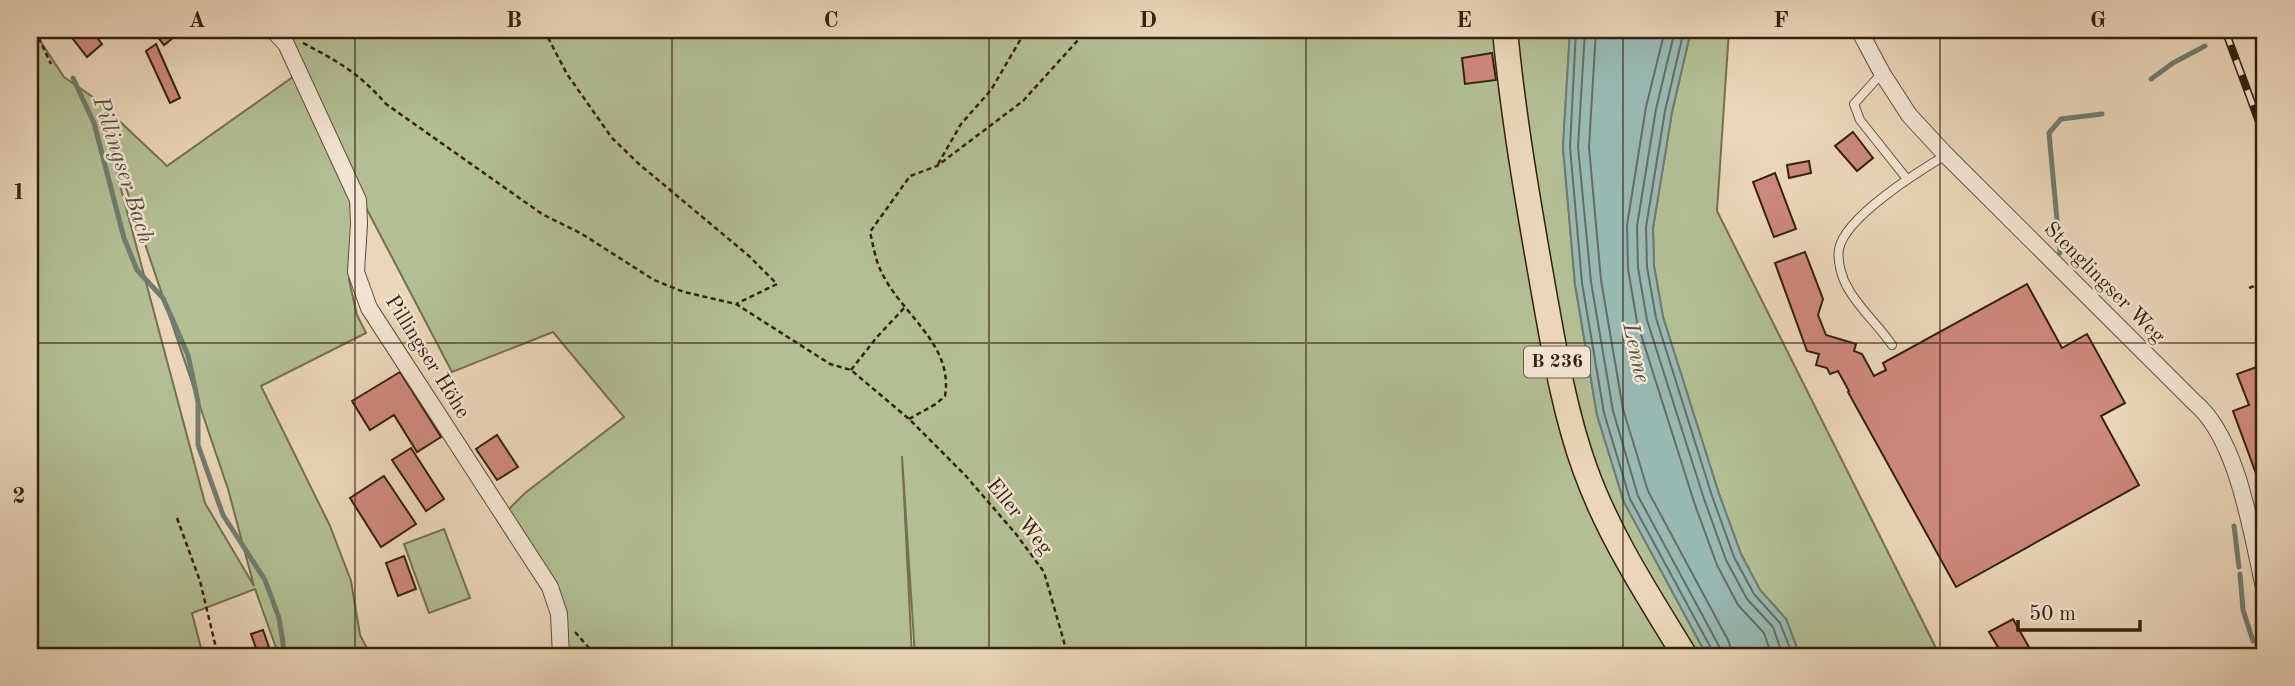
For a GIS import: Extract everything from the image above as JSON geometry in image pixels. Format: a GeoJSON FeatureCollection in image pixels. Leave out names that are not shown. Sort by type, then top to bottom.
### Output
{"type":"FeatureCollection","features":[{"type":"Feature","properties":{"kind":"main road","name":"B 236"},"geometry":{"type":"LineString","coordinates":[[1505,36],[1528,203],[1556,358],[1584,468],[1624,555],[1685,656]]}},
{"type":"Feature","properties":{"kind":"street","name":"Pillingser Höhe"},"geometry":{"type":"LineString","coordinates":[[273,30],[286,44],[358,200],[356,272],[369,308],[550,587],[559,614],[561,656]]}},
{"type":"Feature","properties":{"kind":"street","name":"Stenglingser Weg"},"geometry":{"type":"LineString","coordinates":[[1859,30],[1909,115],[1946,155],[2207,413],[2224,444],[2240,483],[2265,592]]}},
{"type":"Feature","properties":{"kind":"lane"},"geometry":{"type":"LineString","coordinates":[[1882,73],[1854,104],[1860,120],[1907,179]]}},
{"type":"Feature","properties":{"kind":"lane"},"geometry":{"type":"LineString","coordinates":[[1892,345],[1849,290],[1840,269],[1839,247],[1854,223],[1907,179],[1946,155]]}},
{"type":"Feature","properties":{"kind":"path"},"geometry":{"type":"LineString","coordinates":[[35,30],[51,64]]}},
{"type":"Feature","properties":{"kind":"path"},"geometry":{"type":"LineString","coordinates":[[544,30],[567,74],[612,138],[749,256],[777,284],[736,304]]}},
{"type":"Feature","properties":{"kind":"path"},"geometry":{"type":"LineString","coordinates":[[937,166],[961,124],[991,90],[1026,30]]}},
{"type":"Feature","properties":{"kind":"path"},"geometry":{"type":"LineString","coordinates":[[909,419],[945,396],[947,372],[930,337],[880,270],[870,232],[910,176],[937,166],[1023,101],[1084,30]]}},
{"type":"Feature","properties":{"kind":"path","name":"Eller Weg"},"geometry":{"type":"LineString","coordinates":[[286,44],[300,42],[346,66],[366,80],[386,104],[542,214],[582,234],[654,281],[684,292],[736,304],[830,364],[851,370],[909,419],[965,475],[1016,534],[1044,572],[1068,656]]}},
{"type":"Feature","properties":{"kind":"path"},"geometry":{"type":"LineString","coordinates":[[2249,288],[2265,282]]}},
{"type":"Feature","properties":{"kind":"path"},"geometry":{"type":"LineString","coordinates":[[851,370],[905,307]]}},
{"type":"Feature","properties":{"kind":"path"},"geometry":{"type":"LineString","coordinates":[[177,518],[201,581],[218,656]]}},
{"type":"Feature","properties":{"kind":"green space"},"geometry":{"type":"Polygon","coordinates":[[[30,30],[33,30],[64,77],[97,100],[167,166],[297,74],[354,199],[349,280],[357,315],[366,333],[261,386],[330,526],[351,581],[360,635],[371,656],[279,656],[255,589],[192,613],[203,656],[30,656],[30,30]],[[101,114],[205,503],[254,586],[228,489],[101,114]]]}},
{"type":"Feature","properties":{"kind":"green space"},"geometry":{"type":"Polygon","coordinates":[[[282,30],[1570,30],[1563,147],[1575,284],[1597,415],[1624,502],[1707,656],[915,656],[902,456],[912,656],[564,656],[561,614],[505,513],[525,493],[624,417],[553,332],[452,372],[363,202],[282,30]]]}},
{"type":"Feature","properties":{"kind":"green space"},"geometry":{"type":"Polygon","coordinates":[[[1691,30],[1729,30],[1717,211],[1940,656],[1800,656],[1786,619],[1760,590],[1741,554],[1719,494],[1663,317],[1654,266],[1653,228],[1672,112],[1691,30]]]}},
{"type":"Feature","properties":{"kind":"green space"},"geometry":{"type":"Polygon","coordinates":[[[444,529],[470,598],[429,613],[404,544],[444,529]]]}},
{"type":"Feature","properties":{"kind":"water","name":"Lenne"},"geometry":{"type":"Polygon","coordinates":[[[1570,30],[1691,30],[1672,112],[1653,228],[1654,266],[1663,317],[1719,494],[1741,554],[1760,590],[1786,619],[1800,656],[1707,656],[1624,502],[1597,415],[1575,284],[1563,147],[1570,30]]]}},
{"type":"Feature","properties":{"kind":"building"},"geometry":{"type":"Polygon","coordinates":[[[66,30],[91,30],[102,44],[87,57],[66,30]]]}},
{"type":"Feature","properties":{"kind":"building"},"geometry":{"type":"Polygon","coordinates":[[[183,30],[164,45],[154,32],[183,30]]]}},
{"type":"Feature","properties":{"kind":"building"},"geometry":{"type":"Polygon","coordinates":[[[156,44],[180,98],[170,103],[146,51],[156,44]]]}},
{"type":"Feature","properties":{"kind":"building"},"geometry":{"type":"Polygon","coordinates":[[[1492,53],[1496,80],[1465,84],[1462,58],[1492,53]]]}},
{"type":"Feature","properties":{"kind":"building"},"geometry":{"type":"Polygon","coordinates":[[[1853,132],[1873,158],[1857,171],[1835,146],[1853,132]]]}},
{"type":"Feature","properties":{"kind":"building"},"geometry":{"type":"Polygon","coordinates":[[[1809,161],[1811,173],[1789,178],[1787,165],[1809,161]]]}},
{"type":"Feature","properties":{"kind":"building"},"geometry":{"type":"Polygon","coordinates":[[[1775,173],[1796,229],[1774,237],[1753,182],[1775,173]]]}},
{"type":"Feature","properties":{"kind":"building"},"geometry":{"type":"Polygon","coordinates":[[[1805,252],[1823,299],[1818,315],[1826,335],[1856,344],[1854,351],[1862,354],[1874,376],[1886,370],[1883,363],[2027,284],[2062,348],[2087,334],[2125,403],[2101,416],[2139,485],[1956,587],[1838,371],[1830,374],[1827,368],[1816,365],[1819,354],[1807,351],[1775,263],[1805,252]]]}},
{"type":"Feature","properties":{"kind":"building"},"geometry":{"type":"Polygon","coordinates":[[[2265,364],[2265,498],[2233,411],[2249,405],[2237,374],[2265,364]]]}},
{"type":"Feature","properties":{"kind":"building"},"geometry":{"type":"Polygon","coordinates":[[[400,372],[441,437],[417,452],[394,415],[370,430],[352,401],[400,372]]]}},
{"type":"Feature","properties":{"kind":"building"},"geometry":{"type":"Polygon","coordinates":[[[497,435],[518,467],[497,480],[476,449],[497,435]]]}},
{"type":"Feature","properties":{"kind":"building"},"geometry":{"type":"Polygon","coordinates":[[[411,448],[444,499],[426,511],[392,460],[411,448]]]}},
{"type":"Feature","properties":{"kind":"building"},"geometry":{"type":"Polygon","coordinates":[[[384,476],[416,524],[381,547],[350,498],[384,476]]]}},
{"type":"Feature","properties":{"kind":"building"},"geometry":{"type":"Polygon","coordinates":[[[404,556],[416,589],[398,596],[386,563],[404,556]]]}},
{"type":"Feature","properties":{"kind":"building"},"geometry":{"type":"Polygon","coordinates":[[[2013,619],[2034,656],[2003,656],[1989,632],[2013,619]]]}},
{"type":"Feature","properties":{"kind":"building"},"geometry":{"type":"Polygon","coordinates":[[[263,630],[269,647],[257,651],[251,634],[263,630]]]}},
{"type":"Feature","properties":{"kind":"waterway"},"geometry":{"type":"LineString","coordinates":[[2151,79],[2173,63],[2205,46]]}},
{"type":"Feature","properties":{"kind":"waterway","name":"Pillingser Bach"},"geometry":{"type":"LineString","coordinates":[[73,78],[94,123],[124,238],[137,270],[163,298],[188,355],[198,402],[198,445],[223,515],[265,580],[279,618],[285,656]]}},
{"type":"Feature","properties":{"kind":"waterway"},"geometry":{"type":"LineString","coordinates":[[2060,253],[2049,133],[2061,119],[2102,114]]}},
{"type":"Feature","properties":{"kind":"waterway"},"geometry":{"type":"LineString","coordinates":[[2234,526],[2239,567]]}},
{"type":"Feature","properties":{"kind":"waterway"},"geometry":{"type":"LineString","coordinates":[[2240,574],[2243,610],[2253,641]]}},
{"type":"Feature","properties":{"kind":"railway"},"geometry":{"type":"LineString","coordinates":[[2225,30],[2265,138]]}}]}
